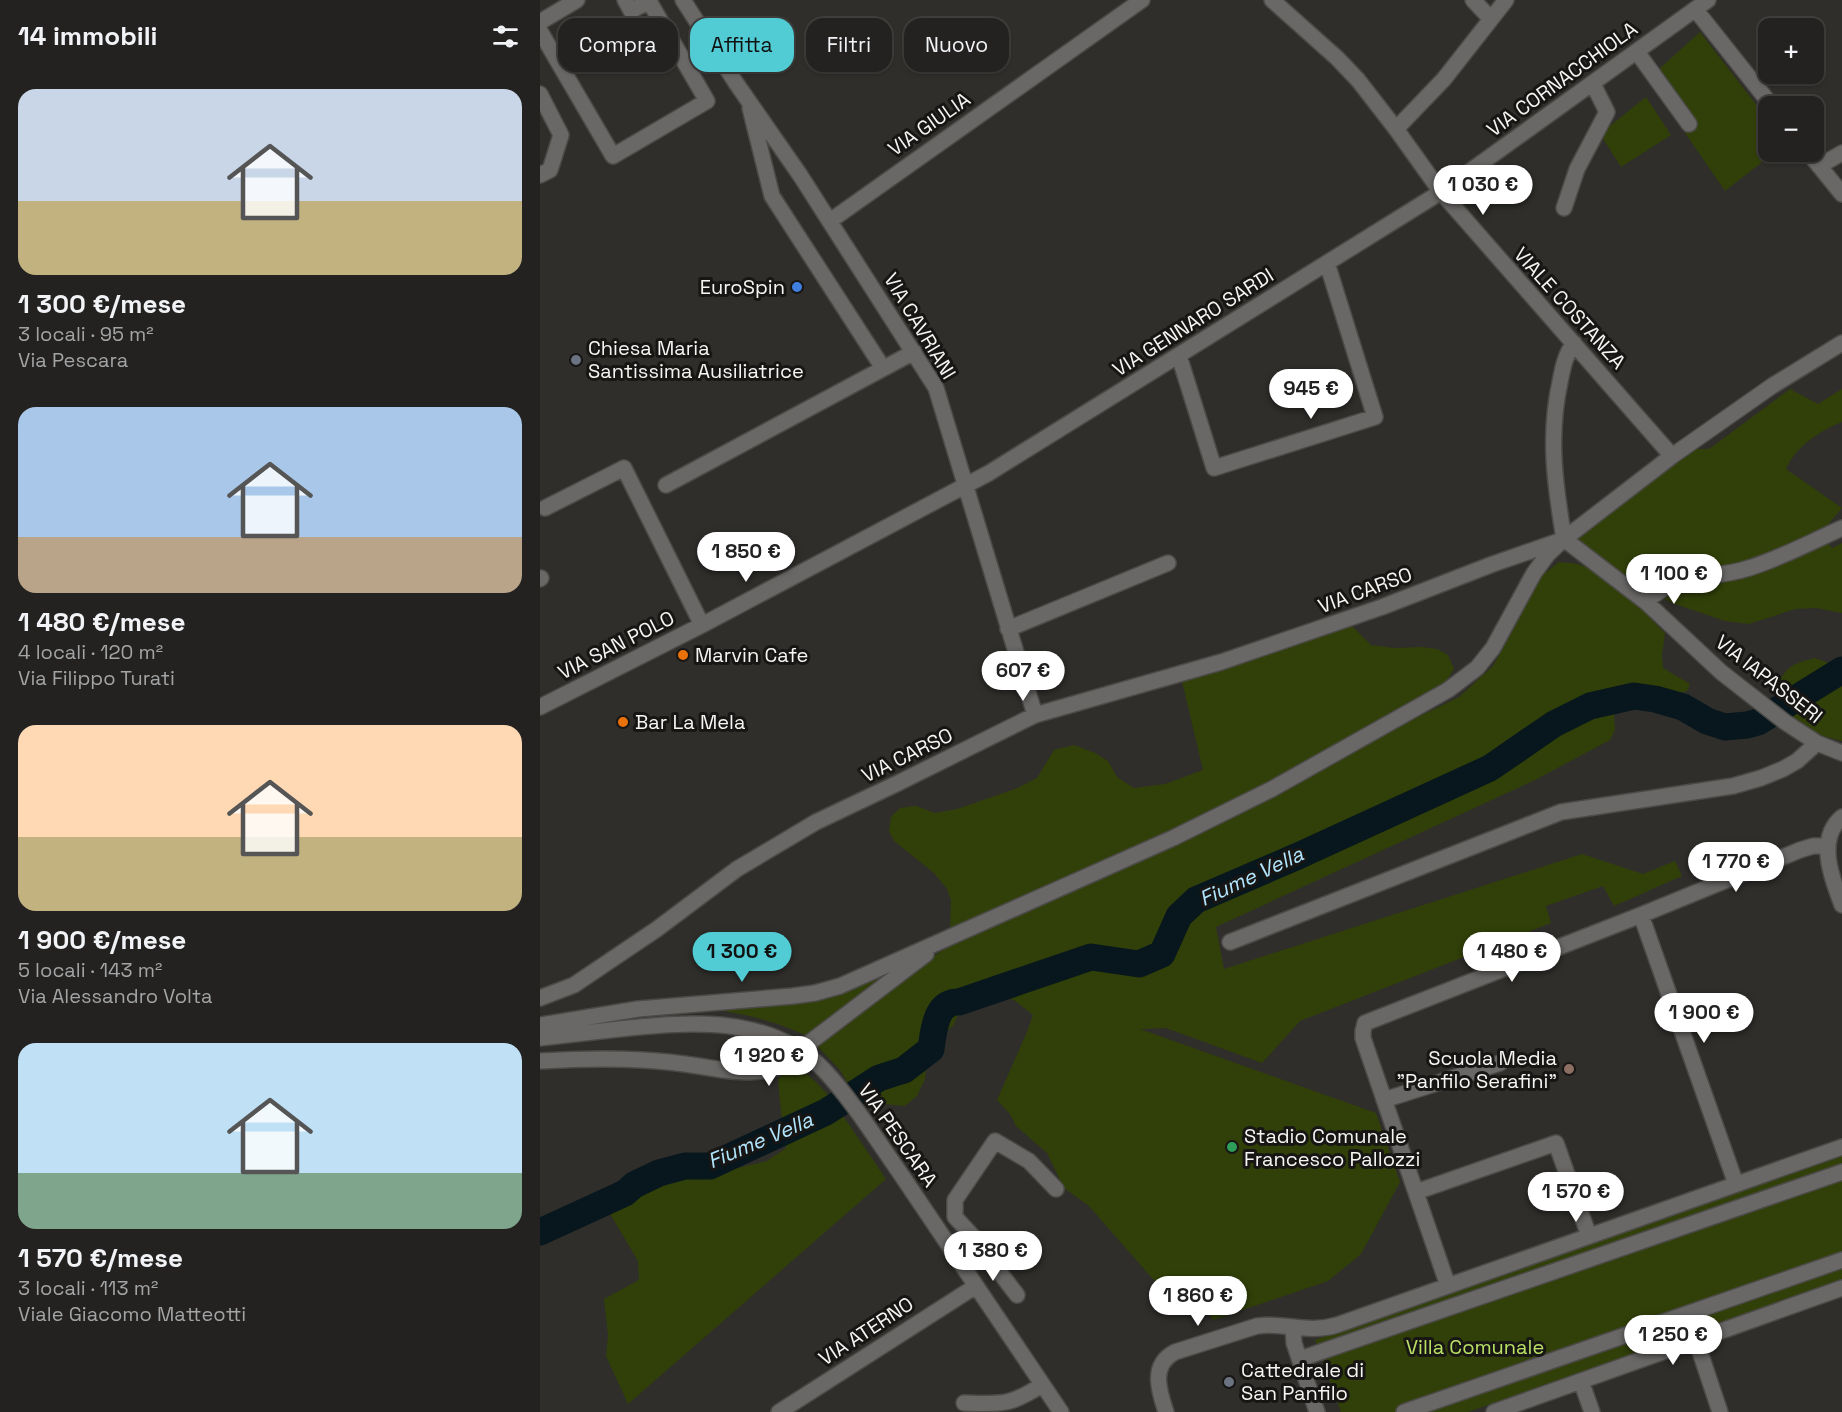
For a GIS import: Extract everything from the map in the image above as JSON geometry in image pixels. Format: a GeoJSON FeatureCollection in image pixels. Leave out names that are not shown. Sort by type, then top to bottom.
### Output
{"type":"FeatureCollection","features":[{"type":"Feature","properties":{"kind":"street"},"geometry":{"type":"LineString","coordinates":[[540,22],[577,0]]}},
{"type":"Feature","properties":{"kind":"street"},"geometry":{"type":"LineString","coordinates":[[540,31],[613,156],[707,101],[649,2],[631,11],[625,0]]}},
{"type":"Feature","properties":{"kind":"street","name":"VIA CAVRIANI"},"geometry":{"type":"LineString","coordinates":[[682,0],[747,100],[781,146],[936,388],[1035,715]]}},
{"type":"Feature","properties":{"kind":"street","name":"VIA GIULIA"},"geometry":{"type":"LineString","coordinates":[[830,221],[1142,0]]}},
{"type":"Feature","properties":{"kind":"street","name":"VIALE COSTANZA"},"geometry":{"type":"LineString","coordinates":[[1272,0],[1337,58],[1368,93],[1441,192],[1672,456]]}},
{"type":"Feature","properties":{"kind":"street"},"geometry":{"type":"LineString","coordinates":[[1473,0],[1491,19]]}},
{"type":"Feature","properties":{"kind":"street"},"geometry":{"type":"LineString","coordinates":[[1396,129],[1444,79],[1506,0]]}},
{"type":"Feature","properties":{"kind":"street"},"geometry":{"type":"LineString","coordinates":[[1701,4],[1765,96]]}},
{"type":"Feature","properties":{"kind":"street","name":"VIA CORNACCHIOLA"},"geometry":{"type":"LineString","coordinates":[[1441,192],[1701,4]]}},
{"type":"Feature","properties":{"kind":"street"},"geometry":{"type":"LineString","coordinates":[[1637,52],[1689,124]]}},
{"type":"Feature","properties":{"kind":"street"},"geometry":{"type":"LineString","coordinates":[[1564,208],[1577,169],[1607,111],[1593,84]]}},
{"type":"Feature","properties":{"kind":"street"},"geometry":{"type":"LineString","coordinates":[[540,94],[561,135],[550,170],[540,175]]}},
{"type":"Feature","properties":{"kind":"street"},"geometry":{"type":"LineString","coordinates":[[747,100],[772,196],[883,368]]}},
{"type":"Feature","properties":{"kind":"street"},"geometry":{"type":"LineString","coordinates":[[1819,166],[1842,153]]}},
{"type":"Feature","properties":{"kind":"street"},"geometry":{"type":"LineString","coordinates":[[1816,162],[1842,194]]}},
{"type":"Feature","properties":{"kind":"street","name":"VIA GENNARO SARDI"},"geometry":{"type":"LineString","coordinates":[[966,486],[1441,192]]}},
{"type":"Feature","properties":{"kind":"street"},"geometry":{"type":"LineString","coordinates":[[1179,356],[1214,468],[1376,417],[1327,263]]}},
{"type":"Feature","properties":{"kind":"street"},"geometry":{"type":"LineString","coordinates":[[1564,539],[1552,444],[1555,401],[1565,358],[1574,343]]}},
{"type":"Feature","properties":{"kind":"street"},"geometry":{"type":"LineString","coordinates":[[540,1025],[638,1009],[815,993],[840,986],[1173,838],[1263,794],[1448,690],[1477,668],[1493,648],[1534,573],[1548,554],[1564,539],[1672,456],[1772,386],[1842,344]]}},
{"type":"Feature","properties":{"kind":"street"},"geometry":{"type":"LineString","coordinates":[[666,485],[914,352]]}},
{"type":"Feature","properties":{"kind":"street"},"geometry":{"type":"LineString","coordinates":[[545,508],[624,468],[702,624]]}},
{"type":"Feature","properties":{"kind":"street","name":"VIA SAN POLO"},"geometry":{"type":"LineString","coordinates":[[540,707],[966,486]]}},
{"type":"Feature","properties":{"kind":"street"},"geometry":{"type":"LineString","coordinates":[[1646,602],[1666,586],[1677,581],[1749,568],[1842,528]]}},
{"type":"Feature","properties":{"kind":"street","name":"VIA IAPASSERI"},"geometry":{"type":"LineString","coordinates":[[1564,539],[1646,602],[1721,672],[1785,722],[1818,743],[1842,753]]}},
{"type":"Feature","properties":{"kind":"street","name":"VIA CARSO"},"geometry":{"type":"LineString","coordinates":[[540,998],[574,985],[657,929],[737,869],[816,822],[1035,715],[1221,662],[1382,607],[1564,539]]}},
{"type":"Feature","properties":{"kind":"street"},"geometry":{"type":"LineString","coordinates":[[1008,629],[1168,563]]}},
{"type":"Feature","properties":{"kind":"street"},"geometry":{"type":"LineString","coordinates":[[1230,942],[1561,812],[1733,786],[1783,770],[1818,743]]}},
{"type":"Feature","properties":{"kind":"street"},"geometry":{"type":"LineString","coordinates":[[1842,817],[1832,827],[1828,846],[1832,873],[1842,905]]}},
{"type":"Feature","properties":{"kind":"street"},"geometry":{"type":"LineString","coordinates":[[1448,1286],[1363,1038],[1365,1023],[1800,850],[1813,846],[1828,846]]}},
{"type":"Feature","properties":{"kind":"street"},"geometry":{"type":"LineString","coordinates":[[1641,915],[1736,1184]]}},
{"type":"Feature","properties":{"kind":"street"},"geometry":{"type":"LineString","coordinates":[[540,1061],[643,1060],[739,1072],[768,1071],[776,1068],[846,1017],[945,940]]}},
{"type":"Feature","properties":{"kind":"street","name":"VIA PESCARA"},"geometry":{"type":"LineString","coordinates":[[540,1038],[691,1023],[724,1025],[753,1031],[790,1044],[814,1062],[847,1097],[1061,1412]]}},
{"type":"Feature","properties":{"kind":"street"},"geometry":{"type":"LineString","coordinates":[[1384,1100],[1500,1063]]}},
{"type":"Feature","properties":{"kind":"street"},"geometry":{"type":"LineString","coordinates":[[960,1262],[980,1244],[955,1217],[955,1200],[995,1141],[1029,1161],[1056,1189]]}},
{"type":"Feature","properties":{"kind":"street"},"geometry":{"type":"LineString","coordinates":[[1416,1192],[1556,1143],[1589,1236]]}},
{"type":"Feature","properties":{"kind":"street"},"geometry":{"type":"LineString","coordinates":[[1166,1412],[1160,1393],[1158,1375],[1162,1363],[1170,1355],[1181,1350],[1257,1326],[1319,1329],[1336,1325],[1842,1146]]}},
{"type":"Feature","properties":{"kind":"street"},"geometry":{"type":"LineString","coordinates":[[1300,1359],[1842,1172]]}},
{"type":"Feature","properties":{"kind":"street"},"geometry":{"type":"LineString","coordinates":[[1404,1412],[1842,1260]]}},
{"type":"Feature","properties":{"kind":"street"},"geometry":{"type":"LineString","coordinates":[[991,1261],[1017,1295]]}},
{"type":"Feature","properties":{"kind":"street","name":"VIA ATERNO"},"geometry":{"type":"LineString","coordinates":[[779,1412],[1001,1275]]}},
{"type":"Feature","properties":{"kind":"street"},"geometry":{"type":"LineString","coordinates":[[1494,1412],[1842,1288]]}},
{"type":"Feature","properties":{"kind":"street"},"geometry":{"type":"LineString","coordinates":[[1293,1328],[1294,1343],[1317,1412]]}},
{"type":"Feature","properties":{"kind":"street"},"geometry":{"type":"LineString","coordinates":[[1695,1340],[1720,1412]]}},
{"type":"Feature","properties":{"kind":"street"},"geometry":{"type":"LineString","coordinates":[[1581,1381],[1592,1412]]}},
{"type":"Feature","properties":{"kind":"street"},"geometry":{"type":"LineString","coordinates":[[964,1403],[1006,1403],[1024,1396],[1042,1384]]}},
{"type":"Feature","properties":{"kind":"green space"},"geometry":{"type":"Polygon","coordinates":[[[1700,32],[1758,107],[1758,162],[1762,162],[1725,191],[1648,79],[1700,32]]]}},
{"type":"Feature","properties":{"kind":"green space"},"geometry":{"type":"Polygon","coordinates":[[[1646,97],[1671,135],[1621,167],[1600,134],[1646,97]]]}},
{"type":"Feature","properties":{"kind":"green space"},"geometry":{"type":"Polygon","coordinates":[[[1790,389],[1818,404],[1842,389],[1842,422],[1810,440],[1790,461],[1786,469],[1842,508],[1820,534],[1832,548],[1842,543],[1842,613],[1816,608],[1795,609],[1749,624],[1725,621],[1672,603],[1613,571],[1574,536],[1696,449],[1709,449],[1790,389]]]}},
{"type":"Feature","properties":{"kind":"green space"},"geometry":{"type":"Polygon","coordinates":[[[1559,562],[1575,563],[1590,569],[1614,584],[1636,603],[1665,633],[1663,668],[1690,684],[1687,691],[1679,693],[1649,689],[1614,715],[1615,730],[1610,740],[1535,780],[1216,927],[1224,969],[1582,854],[1643,874],[1675,861],[1682,876],[1614,906],[1603,886],[1546,906],[1551,923],[1300,1021],[1262,1063],[1166,1028],[1140,1029],[1376,1113],[1400,1182],[1361,1254],[1328,1281],[1213,1320],[1191,1285],[1181,1281],[1158,1285],[1089,1206],[1064,1188],[1047,1153],[1016,1126],[1010,1114],[997,1100],[1033,1015],[1014,1000],[1001,997],[972,1002],[958,1015],[953,1026],[943,1034],[929,1038],[925,1079],[917,1096],[905,1106],[871,1103],[847,1082],[840,1070],[817,1046],[923,963],[957,941],[1312,776],[1410,721],[1459,697],[1493,666],[1538,579],[1559,562]]]}},
{"type":"Feature","properties":{"kind":"green space"},"geometry":{"type":"Polygon","coordinates":[[[1345,624],[1353,627],[1371,645],[1437,649],[1448,655],[1454,669],[1431,698],[1257,791],[950,932],[951,900],[947,889],[934,873],[894,841],[889,831],[891,817],[900,808],[916,806],[935,813],[957,809],[1015,789],[1037,778],[1054,750],[1074,745],[1108,761],[1117,777],[1134,788],[1165,784],[1203,770],[1181,677],[1345,624]]]}},
{"type":"Feature","properties":{"kind":"green space"},"geometry":{"type":"Polygon","coordinates":[[[1815,658],[1834,665],[1842,659],[1842,741],[1823,736],[1794,720],[1776,694],[1781,679],[1788,669],[1793,665],[1815,658]]]}},
{"type":"Feature","properties":{"kind":"green space"},"geometry":{"type":"Polygon","coordinates":[[[906,961],[807,1036],[760,1019],[710,1009],[816,997],[906,961]]]}},
{"type":"Feature","properties":{"kind":"green space"},"geometry":{"type":"Polygon","coordinates":[[[797,1066],[831,1098],[886,1179],[628,1404],[606,1356],[608,1335],[604,1299],[639,1280],[638,1261],[606,1207],[639,1193],[656,1181],[685,1172],[720,1167],[738,1168],[767,1161],[786,1148],[778,1078],[797,1066]]]}},
{"type":"Feature","properties":{"kind":"green space","name":"Villa Comunale"},"geometry":{"type":"Polygon","coordinates":[[[1842,1156],[1842,1281],[1468,1412],[1341,1412],[1315,1340],[1842,1156]]]}},
{"type":"Feature","properties":{"kind":"waterway","name":"Fiume Vella"},"geometry":{"type":"LineString","coordinates":[[540,1232],[625,1193],[634,1185],[659,1173],[685,1166],[710,1166],[826,1112],[879,1078],[904,1070],[931,1049],[938,1017],[944,1007],[950,1003],[959,1002],[1091,957],[1139,964],[1162,954],[1179,916],[1196,900],[1490,768],[1554,724],[1590,706],[1634,696],[1683,707],[1707,721],[1725,727],[1747,725],[1758,722],[1842,670]]}},
{"type":"Feature","properties":{"kind":"place","name":"EuroSpin"},"geometry":{"type":"Point","coordinates":[797,287]}},
{"type":"Feature","properties":{"kind":"place","name":"Chiesa Maria Santissima Ausiliatrice"},"geometry":{"type":"Point","coordinates":[576,360]}},
{"type":"Feature","properties":{"kind":"place","name":"Marvin Cafe"},"geometry":{"type":"Point","coordinates":[683,655]}},
{"type":"Feature","properties":{"kind":"place","name":"Bar La Mela"},"geometry":{"type":"Point","coordinates":[623,722]}},
{"type":"Feature","properties":{"kind":"place","name":"Scuola Media \"Panfilo Serafini\""},"geometry":{"type":"Point","coordinates":[1569,1069]}},
{"type":"Feature","properties":{"kind":"place","name":"Stadio Comunale Francesco Pallozzi"},"geometry":{"type":"Point","coordinates":[1232,1147]}},
{"type":"Feature","properties":{"kind":"place","name":"Cattedrale di San Panfilo"},"geometry":{"type":"Point","coordinates":[1229,1382]}}]}
